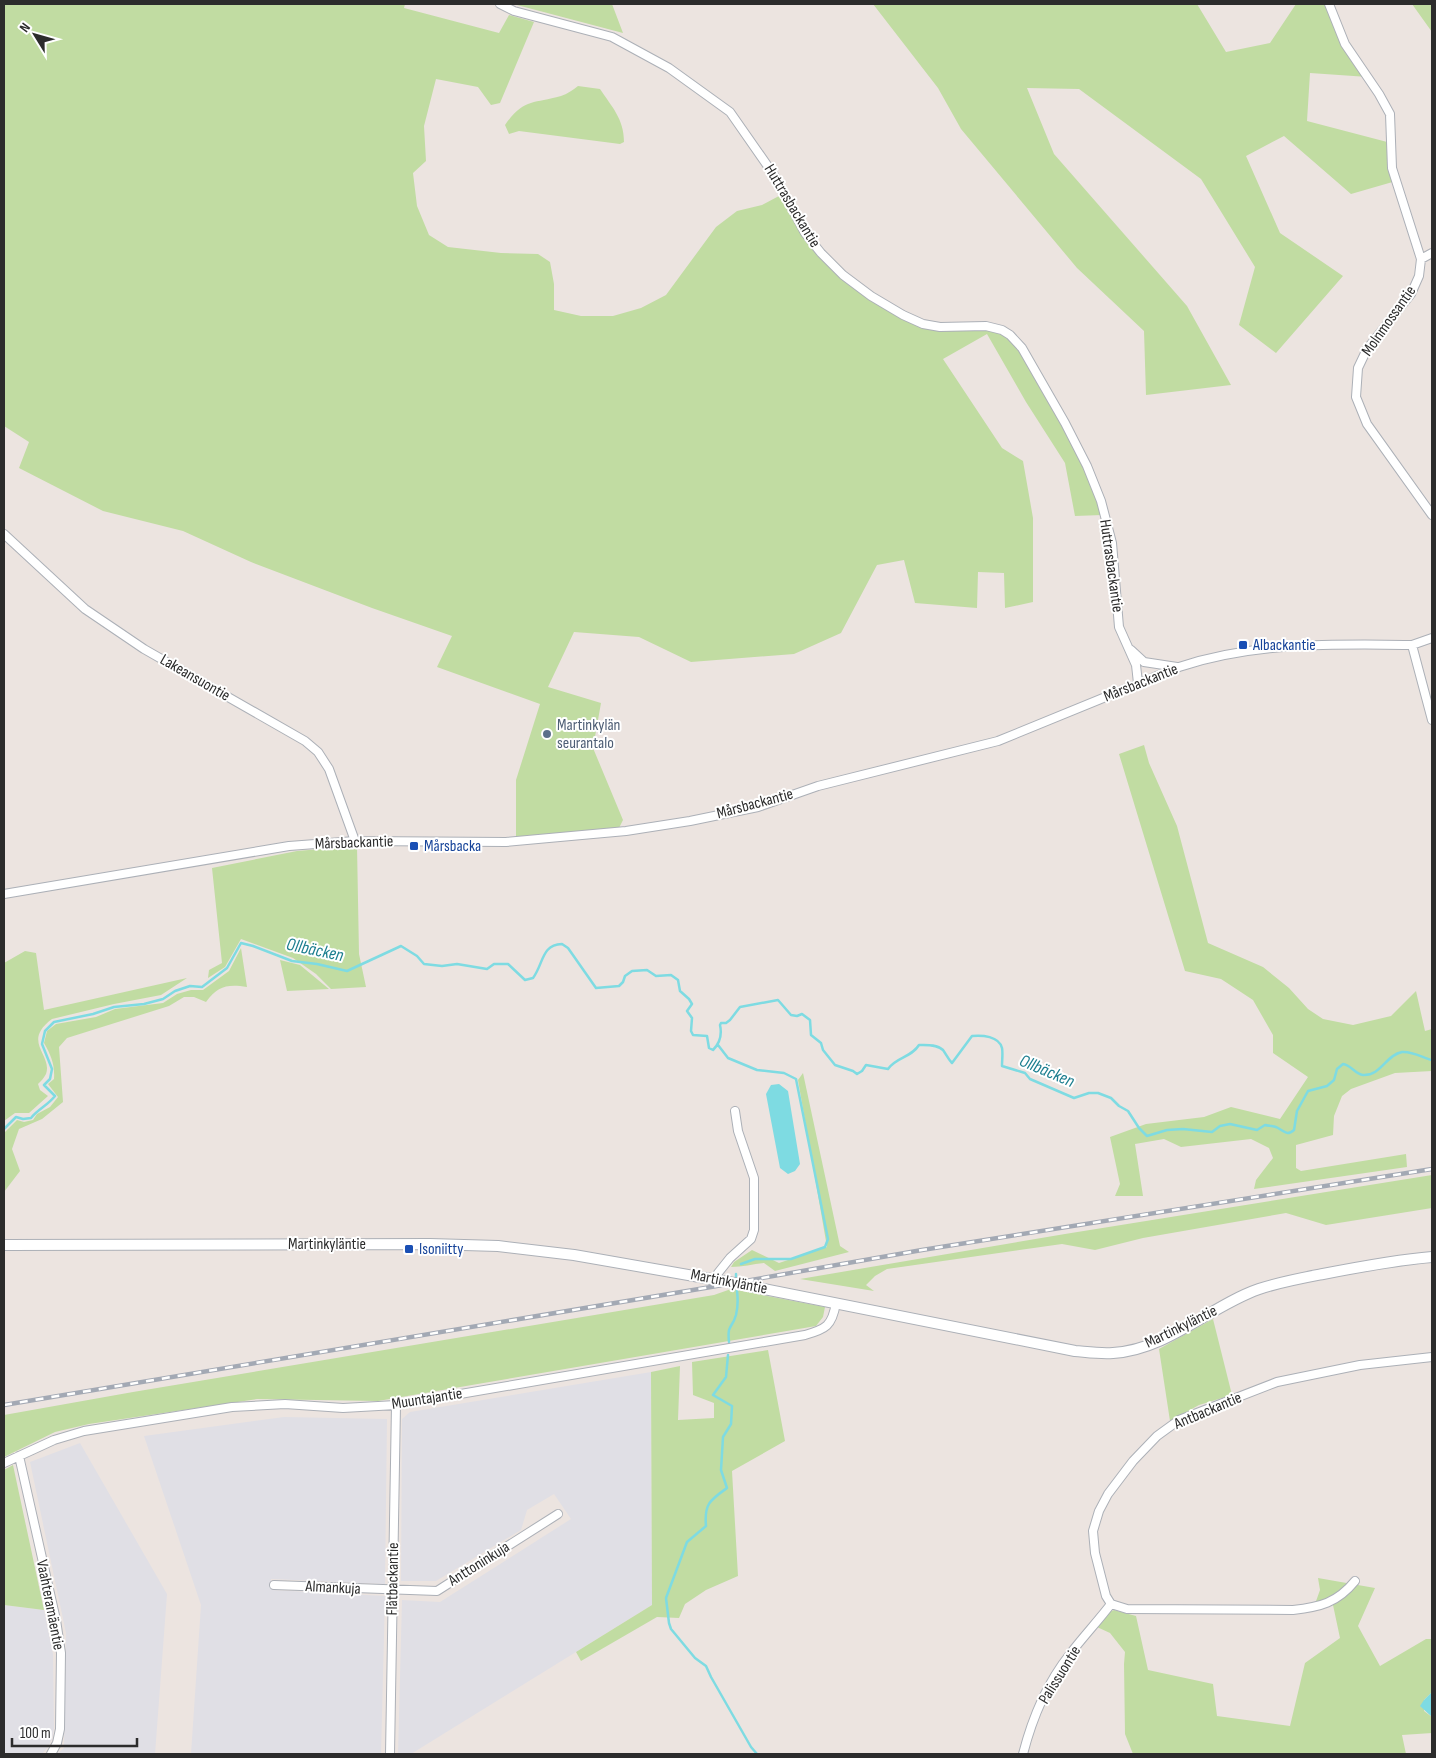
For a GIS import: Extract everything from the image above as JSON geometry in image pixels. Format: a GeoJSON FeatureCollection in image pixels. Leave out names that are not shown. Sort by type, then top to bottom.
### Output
{"type":"FeatureCollection","features":[{"type":"Feature","properties":{"kind":"street","name":"Huttrasbackantie"},"geometry":{"type":"LineString","coordinates":[[500,4],[514,11],[612,37],[669,68],[730,112],[744,129],[774,175],[805,233],[821,254],[842,275],[871,296],[903,315],[923,324],[940,327],[986,326],[1002,330],[1010,335],[1022,348],[1066,423],[1088,466],[1101,501],[1112,543],[1119,627],[1136,665],[1138,683]]}},
{"type":"Feature","properties":{"kind":"street","name":"Molnmossantie"},"geometry":{"type":"LineString","coordinates":[[1329,4],[1344,44],[1379,94],[1390,114],[1392,168],[1421,259],[1419,276],[1411,294],[1367,349],[1358,368],[1356,397],[1367,424],[1432,515]]}},
{"type":"Feature","properties":{"kind":"street"},"geometry":{"type":"LineString","coordinates":[[1421,259],[1432,253]]}},
{"type":"Feature","properties":{"kind":"street","name":"Lakeansuontie"},"geometry":{"type":"LineString","coordinates":[[4,534],[93,614],[144,649],[305,741],[318,752],[329,769],[355,841]]}},
{"type":"Feature","properties":{"kind":"street"},"geometry":{"type":"LineString","coordinates":[[1432,638],[1412,645],[1432,720]]}},
{"type":"Feature","properties":{"kind":"street","name":"Mårsbackantie"},"geometry":{"type":"LineString","coordinates":[[4,894],[289,846],[355,841],[506,842],[626,831],[690,821],[758,807],[818,786],[998,740],[1138,683],[1201,660],[1235,652],[1266,648],[1360,644],[1412,645]]}},
{"type":"Feature","properties":{"kind":"street"},"geometry":{"type":"LineString","coordinates":[[1129,649],[1144,662],[1179,667]]}},
{"type":"Feature","properties":{"kind":"street"},"geometry":{"type":"LineString","coordinates":[[716,1280],[718,1273],[730,1258],[751,1239],[754,1230],[754,1178],[734,1118],[734,1111]]}},
{"type":"Feature","properties":{"kind":"street","name":"Martinkyläntie"},"geometry":{"type":"LineString","coordinates":[[4,1245],[430,1244],[498,1246],[574,1255],[716,1280],[1075,1351],[1115,1353],[1156,1342],[1235,1299],[1260,1289],[1301,1278],[1360,1266],[1432,1257]]}},
{"type":"Feature","properties":{"kind":"street","name":"Muuntajantie"},"geometry":{"type":"LineString","coordinates":[[4,1463],[54,1440],[84,1431],[232,1407],[261,1404],[343,1408],[396,1405],[805,1335],[826,1327],[834,1315],[836,1303]]}},
{"type":"Feature","properties":{"kind":"street","name":"Antbackantie"},"geometry":{"type":"LineString","coordinates":[[1111,1604],[1106,1596],[1100,1576],[1093,1531],[1099,1511],[1108,1494],[1133,1461],[1157,1436],[1179,1420],[1276,1382],[1360,1365],[1432,1357]]}},
{"type":"Feature","properties":{"kind":"street","name":"Flätbackantie"},"geometry":{"type":"LineString","coordinates":[[390,1754],[396,1405]]}},
{"type":"Feature","properties":{"kind":"street","name":"Vaahteramäentie"},"geometry":{"type":"LineString","coordinates":[[19,1456],[56,1620],[61,1653],[60,1729],[57,1743],[51,1754]]}},
{"type":"Feature","properties":{"kind":"street","name":"Anttoninkuja"},"geometry":{"type":"LineString","coordinates":[[393,1590],[437,1591],[558,1514]]}},
{"type":"Feature","properties":{"kind":"street"},"geometry":{"type":"LineString","coordinates":[[1111,1604],[1127,1609],[1144,1610],[1293,1610],[1314,1608],[1334,1601],[1356,1581]]}},
{"type":"Feature","properties":{"kind":"street","name":"Almankuja"},"geometry":{"type":"LineString","coordinates":[[274,1585],[393,1590]]}},
{"type":"Feature","properties":{"kind":"street","name":"Palissuontie"},"geometry":{"type":"LineString","coordinates":[[1023,1754],[1036,1714],[1053,1679],[1070,1654],[1111,1604]]}},
{"type":"Feature","properties":{"kind":"shaded area"},"geometry":{"type":"Polygon","coordinates":[[[651,1372],[652,1605],[411,1754],[398,1754],[402,1600],[440,1602],[571,1519],[554,1494],[527,1510],[521,1530],[436,1581],[401,1581],[402,1419],[410,1412],[651,1372]]]}},
{"type":"Feature","properties":{"kind":"shaded area"},"geometry":{"type":"Polygon","coordinates":[[[284,1417],[387,1419],[385,1584],[271,1579],[272,1590],[385,1596],[381,1754],[191,1754],[201,1605],[144,1436],[284,1417]]]}},
{"type":"Feature","properties":{"kind":"shaded area"},"geometry":{"type":"Polygon","coordinates":[[[80,1443],[167,1594],[155,1754],[57,1754],[64,1748],[66,1633],[30,1462],[80,1443]]]}},
{"type":"Feature","properties":{"kind":"shaded area"},"geometry":{"type":"Polygon","coordinates":[[[4,1605],[44,1610],[53,1654],[54,1729],[52,1739],[42,1754],[4,1754],[4,1605]]]}},
{"type":"Feature","properties":{"kind":"green space"},"geometry":{"type":"Polygon","coordinates":[[[4,4],[405,4],[404,8],[499,33],[509,15],[534,22],[500,103],[491,105],[478,87],[436,79],[424,126],[426,161],[413,173],[417,206],[429,235],[448,247],[501,253],[538,254],[550,262],[554,284],[554,310],[581,316],[613,316],[641,308],[666,295],[716,227],[737,211],[762,205],[779,196],[796,222],[840,277],[923,327],[984,329],[999,333],[1008,338],[1021,353],[1062,425],[1084,468],[1102,515],[1075,516],[1065,463],[1026,402],[987,334],[943,359],[1002,448],[1023,461],[1033,518],[1033,602],[1005,608],[1004,573],[978,572],[977,608],[915,603],[904,560],[877,565],[841,633],[794,654],[691,662],[639,637],[574,632],[548,687],[601,703],[593,748],[623,820],[619,828],[516,838],[516,780],[540,704],[437,667],[452,636],[251,562],[183,531],[103,511],[19,468],[29,442],[4,426],[4,4]]]}},
{"type":"Feature","properties":{"kind":"green space"},"geometry":{"type":"Polygon","coordinates":[[[515,4],[612,4],[623,33],[517,5],[515,4]]]}},
{"type":"Feature","properties":{"kind":"green space"},"geometry":{"type":"Polygon","coordinates":[[[873,4],[1197,4],[1226,52],[1270,43],[1296,4],[1329,4],[1368,77],[1310,73],[1307,121],[1391,143],[1396,181],[1351,194],[1284,136],[1246,156],[1280,233],[1343,276],[1276,353],[1239,325],[1255,267],[1201,179],[1079,89],[1027,88],[1054,154],[1187,306],[1231,385],[1146,395],[1144,331],[1077,268],[961,129],[938,88],[873,4]]]}},
{"type":"Feature","properties":{"kind":"green space"},"geometry":{"type":"Polygon","coordinates":[[[1412,4],[1432,4],[1432,32],[1412,4]]]}},
{"type":"Feature","properties":{"kind":"green space"},"geometry":{"type":"Polygon","coordinates":[[[578,86],[600,89],[620,120],[624,142],[620,144],[519,131],[509,134],[505,125],[518,110],[530,103],[561,96],[578,86]]]}},
{"type":"Feature","properties":{"kind":"green space"},"geometry":{"type":"Polygon","coordinates":[[[1144,745],[1149,763],[1177,826],[1208,943],[1263,967],[1289,988],[1308,1009],[1323,1019],[1353,1025],[1391,1016],[1416,991],[1425,1031],[1432,1029],[1432,1071],[1395,1073],[1351,1089],[1342,1096],[1334,1116],[1333,1135],[1296,1145],[1296,1168],[1301,1171],[1406,1154],[1407,1167],[1254,1189],[1256,1180],[1273,1158],[1269,1148],[1251,1139],[1181,1147],[1164,1139],[1135,1144],[1143,1196],[1115,1196],[1120,1184],[1110,1137],[1146,1124],[1204,1117],[1231,1107],[1280,1119],[1308,1077],[1273,1053],[1273,1035],[1253,1000],[1221,979],[1185,971],[1119,754],[1144,745]]]}},
{"type":"Feature","properties":{"kind":"green space"},"geometry":{"type":"Polygon","coordinates":[[[357,846],[359,954],[366,987],[331,989],[316,974],[293,958],[241,939],[225,967],[208,978],[209,970],[222,963],[212,868],[297,851],[357,846]]]}},
{"type":"Feature","properties":{"kind":"green space"},"geometry":{"type":"Polygon","coordinates":[[[241,948],[247,987],[223,987],[215,992],[206,1002],[194,997],[184,997],[169,1006],[67,1038],[59,1047],[63,1102],[42,1119],[19,1129],[12,1149],[20,1171],[4,1192],[5,1132],[17,1120],[24,1122],[33,1120],[37,1114],[50,1107],[58,1097],[48,1084],[54,1079],[54,1069],[44,1043],[47,1031],[56,1024],[96,1017],[115,1009],[163,1003],[177,994],[191,990],[203,990],[229,971],[241,948]]]}},
{"type":"Feature","properties":{"kind":"green space"},"geometry":{"type":"Polygon","coordinates":[[[25,951],[36,953],[44,1010],[187,978],[161,995],[52,1019],[43,1027],[38,1042],[47,1067],[46,1074],[38,1084],[40,1090],[48,1096],[29,1113],[15,1113],[4,1121],[4,963],[25,951]]]}},
{"type":"Feature","properties":{"kind":"green space"},"geometry":{"type":"Polygon","coordinates":[[[280,960],[300,965],[329,989],[287,991],[280,960]]]}},
{"type":"Feature","properties":{"kind":"green space"},"geometry":{"type":"Polygon","coordinates":[[[803,1073],[840,1246],[849,1252],[775,1271],[764,1263],[731,1267],[734,1262],[752,1250],[779,1263],[827,1247],[798,1080],[803,1073]]]}},
{"type":"Feature","properties":{"kind":"green space"},"geometry":{"type":"Polygon","coordinates":[[[1432,1175],[1432,1208],[1326,1225],[1286,1213],[1143,1238],[1095,1250],[1062,1244],[887,1269],[875,1276],[866,1285],[874,1291],[800,1279],[1065,1234],[1432,1175]]]}},
{"type":"Feature","properties":{"kind":"green space"},"geometry":{"type":"Polygon","coordinates":[[[731,1289],[825,1307],[823,1317],[816,1326],[378,1401],[257,1399],[89,1424],[55,1432],[4,1457],[4,1415],[714,1295],[731,1289]]]}},
{"type":"Feature","properties":{"kind":"green space"},"geometry":{"type":"Polygon","coordinates":[[[1213,1319],[1232,1395],[1199,1405],[1170,1421],[1159,1349],[1213,1319]]]}},
{"type":"Feature","properties":{"kind":"green space"},"geometry":{"type":"Polygon","coordinates":[[[768,1350],[785,1441],[732,1471],[738,1576],[706,1590],[685,1604],[679,1618],[657,1617],[581,1661],[576,1652],[652,1605],[651,1372],[680,1366],[678,1420],[714,1418],[714,1403],[693,1395],[692,1362],[768,1350]]]}},
{"type":"Feature","properties":{"kind":"green space"},"geometry":{"type":"Polygon","coordinates":[[[13,1465],[44,1610],[4,1605],[4,1470],[13,1465]]]}},
{"type":"Feature","properties":{"kind":"green space"},"geometry":{"type":"Polygon","coordinates":[[[1318,1578],[1375,1588],[1358,1626],[1380,1666],[1426,1639],[1432,1639],[1432,1692],[1424,1700],[1424,1711],[1432,1717],[1432,1733],[1402,1735],[1406,1754],[1133,1754],[1125,1734],[1125,1652],[1110,1633],[1097,1627],[1107,1613],[1114,1610],[1136,1616],[1148,1670],[1213,1684],[1217,1716],[1290,1726],[1305,1663],[1340,1638],[1333,1605],[1328,1600],[1315,1604],[1320,1590],[1318,1578]]]}},
{"type":"Feature","properties":{"kind":"water"},"geometry":{"type":"Polygon","coordinates":[[[779,1084],[788,1091],[800,1164],[795,1171],[788,1174],[780,1168],[766,1094],[771,1085],[779,1084]]]}},
{"type":"Feature","properties":{"kind":"water"},"geometry":{"type":"Polygon","coordinates":[[[1432,1692],[1432,1717],[1420,1706],[1432,1692]]]}},
{"type":"Feature","properties":{"kind":"waterway","name":"Ollbäcken"},"geometry":{"type":"LineString","coordinates":[[4,1129],[16,1117],[23,1119],[31,1118],[55,1096],[44,1085],[50,1079],[52,1069],[42,1044],[45,1031],[54,1022],[93,1014],[114,1007],[144,1004],[163,999],[175,991],[190,986],[202,987],[227,968],[241,943],[292,961],[317,964],[347,971],[401,946],[417,956],[424,964],[442,966],[457,964],[487,969],[494,964],[508,964],[525,980],[533,978],[546,951],[555,945],[562,944],[568,948],[596,988],[619,986],[625,976],[632,971],[647,970],[656,976],[671,975],[678,980],[680,991],[692,1004],[687,1011],[692,1018],[691,1031],[693,1035],[707,1036],[709,1048],[713,1050],[720,1038],[721,1023],[726,1023],[730,1020],[740,1007],[778,1000],[791,1015],[797,1016],[802,1014],[810,1020],[811,1035],[821,1043],[823,1050],[835,1065],[857,1074],[866,1065],[888,1069],[895,1062],[912,1053],[919,1045],[931,1045],[941,1048],[952,1063],[972,1036],[985,1036],[994,1039],[1000,1044],[1002,1066],[1025,1073],[1030,1079],[1074,1098],[1089,1093],[1098,1093],[1111,1098],[1128,1111],[1139,1128],[1147,1136],[1167,1130],[1183,1129],[1212,1132],[1220,1126],[1230,1124],[1257,1130],[1265,1125],[1290,1133],[1294,1130],[1297,1111],[1308,1091],[1327,1086],[1334,1080],[1337,1069],[1343,1064],[1363,1075],[1374,1072],[1396,1054],[1402,1052],[1432,1060]]}},
{"type":"Feature","properties":{"kind":"waterway"},"geometry":{"type":"LineString","coordinates":[[718,1045],[728,1058],[757,1070],[784,1073],[796,1079],[828,1239],[825,1247],[791,1259],[755,1259],[741,1264]]}},
{"type":"Feature","properties":{"kind":"waterway"},"geometry":{"type":"LineString","coordinates":[[729,1342],[729,1329],[737,1309],[737,1291]]}},
{"type":"Feature","properties":{"kind":"waterway"},"geometry":{"type":"LineString","coordinates":[[728,1355],[726,1377],[713,1395],[732,1406],[731,1424],[723,1437],[721,1470],[727,1488],[709,1503],[706,1512],[706,1526],[687,1542],[666,1598],[671,1629],[695,1658],[706,1666],[751,1747],[757,1754]]}},
{"type":"Feature","properties":{"kind":"railway"},"geometry":{"type":"LineString","coordinates":[[4,1405],[922,1250],[1432,1169]]}},
{"type":"Feature","properties":{"kind":"place","name":"Albackantie"},"geometry":{"type":"Point","coordinates":[1243,645]}},
{"type":"Feature","properties":{"kind":"place","name":"Martinkylän seurantalo"},"geometry":{"type":"Point","coordinates":[547,734]}},
{"type":"Feature","properties":{"kind":"place","name":"Mårsbacka"},"geometry":{"type":"Point","coordinates":[414,846]}},
{"type":"Feature","properties":{"kind":"place","name":"Isoniitty"},"geometry":{"type":"Point","coordinates":[409,1249]}}]}
